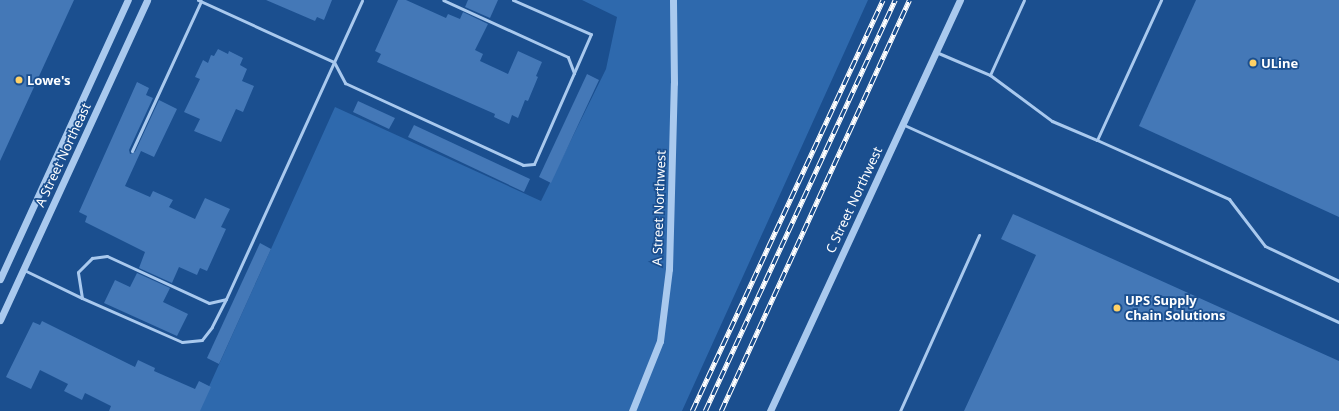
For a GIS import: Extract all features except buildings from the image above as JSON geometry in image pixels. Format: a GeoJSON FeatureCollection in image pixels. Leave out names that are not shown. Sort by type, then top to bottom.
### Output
{"type":"FeatureCollection","features":[{"type":"Feature","properties":{"kind":"street","name":"A Street Northeast"},"geometry":{"type":"LineString","coordinates":[[0,279],[128,0]]}},
{"type":"Feature","properties":{"kind":"street","name":"A Street Northeast"},"geometry":{"type":"LineString","coordinates":[[0,320],[147,0]]}},
{"type":"Feature","properties":{"kind":"street","name":"A Street Northwest"},"geometry":{"type":"LineString","coordinates":[[632,411],[660,341],[669,269],[674,83],[673,0]]}},
{"type":"Feature","properties":{"kind":"street","name":"C Street Northwest"},"geometry":{"type":"LineString","coordinates":[[770,411],[960,0]]}},
{"type":"Feature","properties":{"kind":"lane"},"geometry":{"type":"LineString","coordinates":[[23,270],[182,342],[202,340],[212,327],[226,299],[362,0]]}},
{"type":"Feature","properties":{"kind":"lane"},"geometry":{"type":"LineString","coordinates":[[443,0],[568,57],[574,73]]}},
{"type":"Feature","properties":{"kind":"lane"},"geometry":{"type":"LineString","coordinates":[[132,151],[200,1],[334,62],[345,83],[523,165],[534,164],[591,34],[513,0]]}},
{"type":"Feature","properties":{"kind":"lane"},"geometry":{"type":"LineString","coordinates":[[990,75],[1024,0]]}},
{"type":"Feature","properties":{"kind":"lane"},"geometry":{"type":"LineString","coordinates":[[1097,140],[1161,0]]}},
{"type":"Feature","properties":{"kind":"lane"},"geometry":{"type":"LineString","coordinates":[[936,52],[990,75],[1052,121],[1229,199],[1264,246],[1339,281]]}},
{"type":"Feature","properties":{"kind":"lane"},"geometry":{"type":"LineString","coordinates":[[902,124],[1339,322]]}},
{"type":"Feature","properties":{"kind":"lane"},"geometry":{"type":"LineString","coordinates":[[900,411],[979,235]]}},
{"type":"Feature","properties":{"kind":"lane"},"geometry":{"type":"LineString","coordinates":[[82,298],[78,272],[92,258],[107,256],[209,302],[226,299]]}},
{"type":"Feature","properties":{"kind":"shaded area"},"geometry":{"type":"Polygon","coordinates":[[[582,0],[868,0],[682,411],[198,411],[335,107],[541,201],[606,69],[617,17],[582,0]]]}},
{"type":"Feature","properties":{"kind":"railway"},"geometry":{"type":"LineString","coordinates":[[692,411],[883,0]]}},
{"type":"Feature","properties":{"kind":"railway"},"geometry":{"type":"LineString","coordinates":[[705,411],[895,0]]}},
{"type":"Feature","properties":{"kind":"railway"},"geometry":{"type":"LineString","coordinates":[[721,411],[909,0]]}},
{"type":"Feature","properties":{"kind":"place","name":"ULine"},"geometry":{"type":"Point","coordinates":[1253,63]}},
{"type":"Feature","properties":{"kind":"place","name":"Lowe's"},"geometry":{"type":"Point","coordinates":[19,80]}},
{"type":"Feature","properties":{"kind":"place","name":"UPS Supply Chain Solutions"},"geometry":{"type":"Point","coordinates":[1117,308]}}]}
